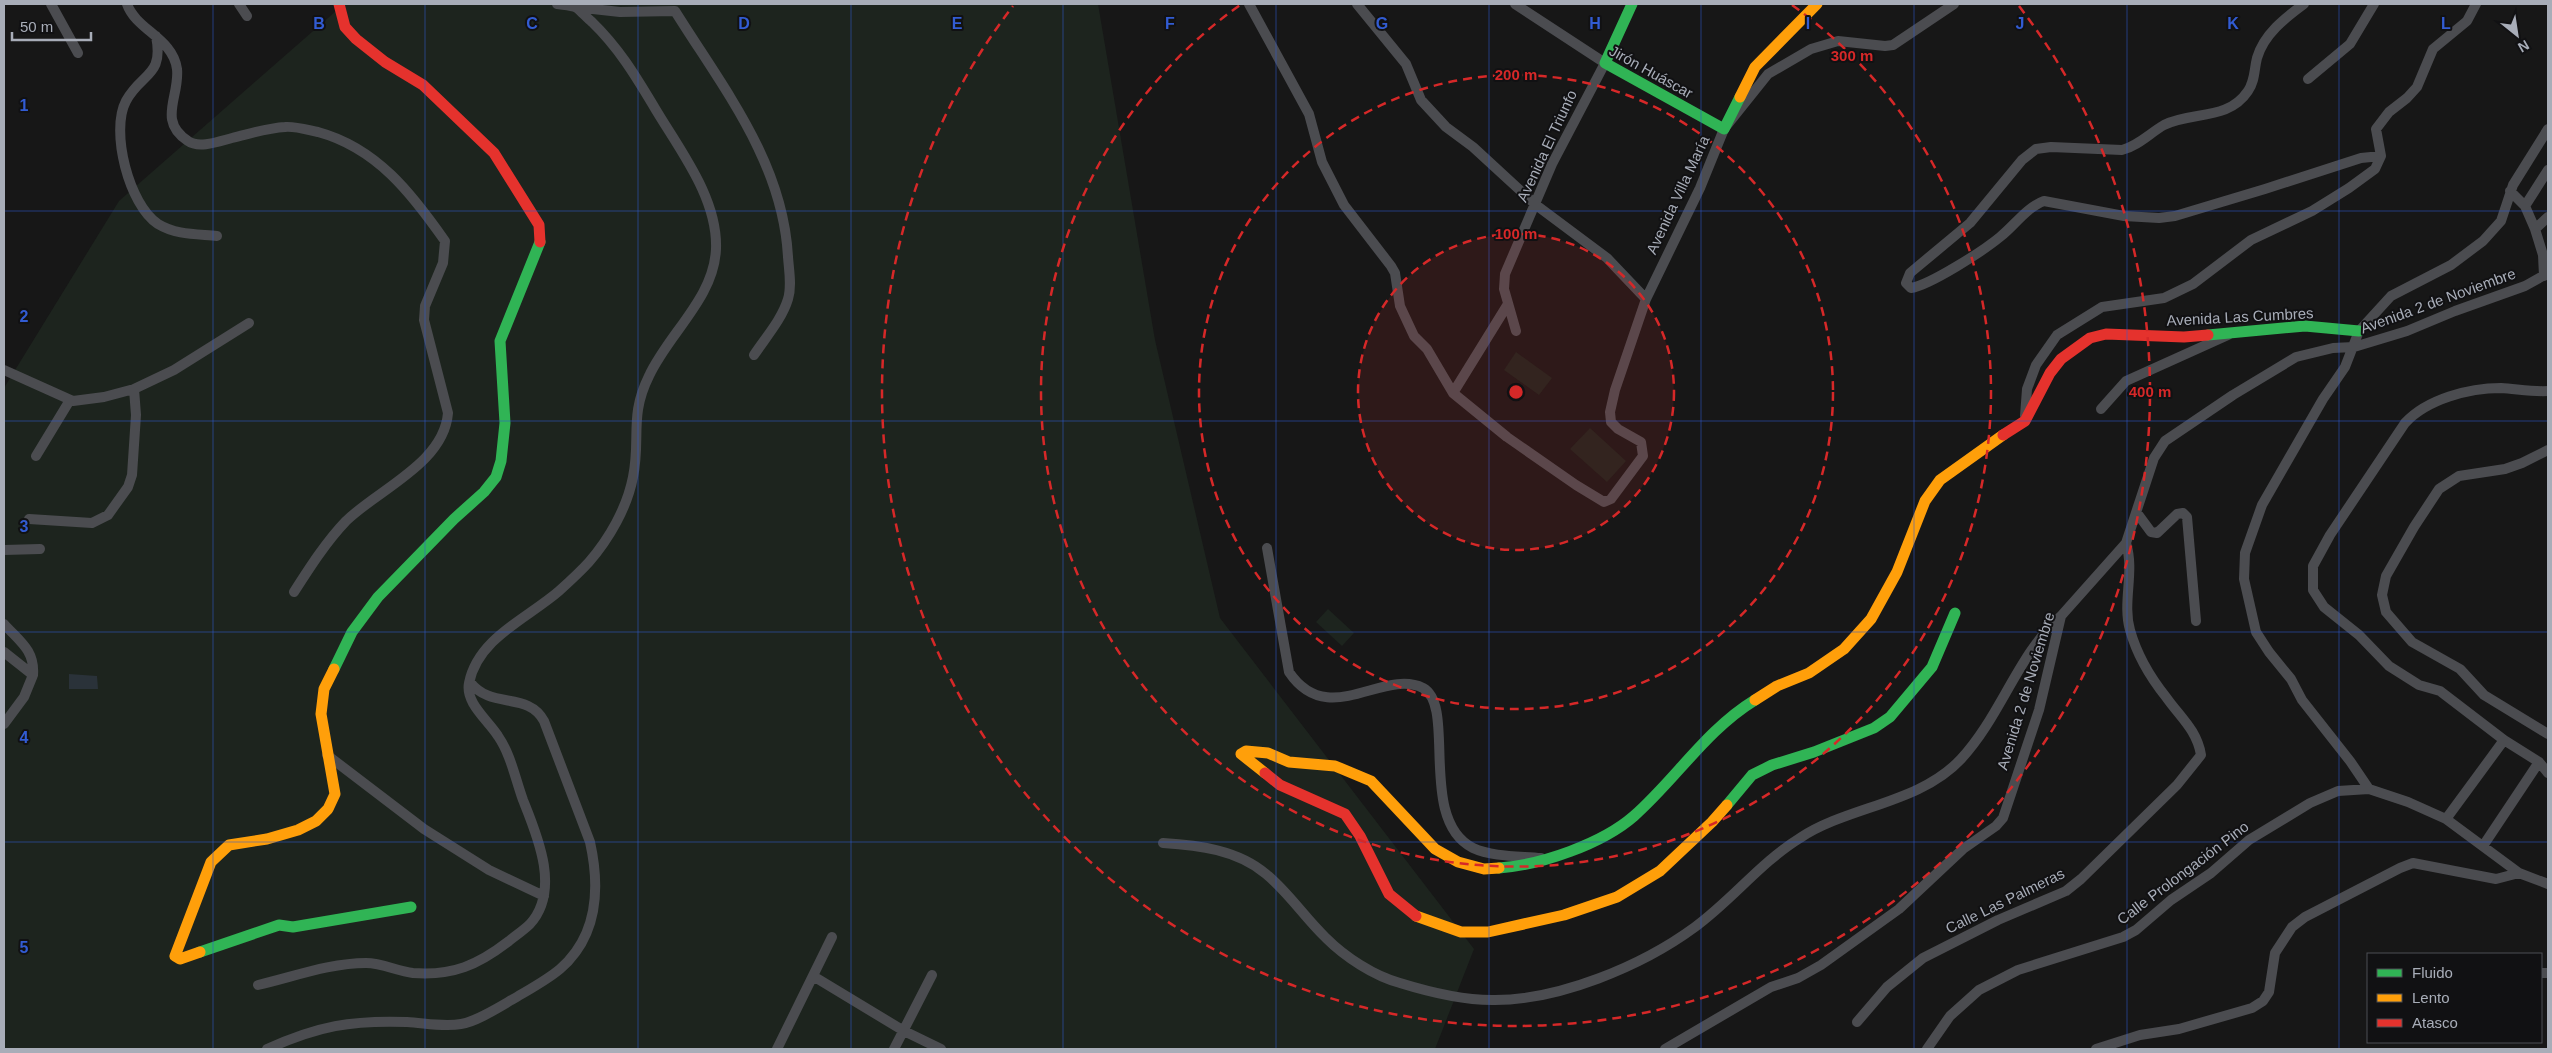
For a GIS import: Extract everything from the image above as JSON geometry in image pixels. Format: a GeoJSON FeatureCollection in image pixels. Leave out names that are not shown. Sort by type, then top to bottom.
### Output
{"type":"FeatureCollection","features":[{"type":"Feature","properties":{"kind":"street"},"geometry":{"type":"LineString","coordinates":[[51,4],[78,53]]}},
{"type":"Feature","properties":{"kind":"street"},"geometry":{"type":"LineString","coordinates":[[127,4],[130,11],[156,35],[173,55],[177,70],[170,118],[179,135],[190,143],[206,144],[285,127],[332,136],[363,152],[390,172],[408,190],[445,241],[443,263],[425,306],[424,320],[448,413],[447,424],[428,456],[348,520],[328,542],[294,592]]}},
{"type":"Feature","properties":{"kind":"street"},"geometry":{"type":"LineString","coordinates":[[239,4],[247,16]]}},
{"type":"Feature","properties":{"kind":"street"},"geometry":{"type":"LineString","coordinates":[[339,4],[346,28],[356,39],[385,62],[423,85],[494,153],[539,225],[541,235],[538,249],[500,341],[505,423],[501,461],[496,477],[484,492],[454,519],[378,597],[352,632],[324,689],[322,714],[327,755],[334,781],[335,794],[328,809],[316,821],[298,830],[267,839],[237,842],[220,852],[211,862],[176,958],[180,959],[279,925],[293,927],[411,907]]}},
{"type":"Feature","properties":{"kind":"street"},"geometry":{"type":"LineString","coordinates":[[557,4],[620,12],[675,11],[746,122],[768,169],[781,211],[788,243],[790,283],[788,298],[782,313],[754,355]]}},
{"type":"Feature","properties":{"kind":"street"},"geometry":{"type":"LineString","coordinates":[[1249,4],[1309,114],[1322,162],[1344,205],[1391,266],[1395,273],[1400,306],[1414,336],[1427,349],[1453,393],[1508,304]]}},
{"type":"Feature","properties":{"kind":"street"},"geometry":{"type":"LineString","coordinates":[[1357,4],[1406,64],[1421,100],[1446,127],[1473,147],[1536,204],[1607,258],[1646,299]]}},
{"type":"Feature","properties":{"kind":"street","name":"Jirón Huáscar"},"geometry":{"type":"LineString","coordinates":[[1515,4],[1605,63],[1724,130]]}},
{"type":"Feature","properties":{"kind":"street","name":"Avenida El Triunfo"},"geometry":{"type":"LineString","coordinates":[[1516,332],[1504,289],[1505,274],[1552,164],[1605,63],[1632,4]]}},
{"type":"Feature","properties":{"kind":"street","name":"Avenida Villa María"},"geometry":{"type":"LineString","coordinates":[[1453,393],[1507,437],[1576,485],[1604,502],[1611,499],[1642,460],[1644,449],[1641,442],[1618,429],[1611,422],[1610,412],[1646,299],[1700,188],[1724,130],[1755,68],[1817,4]]}},
{"type":"Feature","properties":{"kind":"street"},"geometry":{"type":"LineString","coordinates":[[1724,130],[1768,74],[1789,61],[1811,49],[1838,41],[1893,45],[1954,4]]}},
{"type":"Feature","properties":{"kind":"street"},"geometry":{"type":"LineString","coordinates":[[2304,4],[2277,24],[2258,56],[2253,82],[2247,92],[2231,107],[2217,114],[2170,123],[2130,148],[2122,150],[2051,147],[2036,149],[2022,160],[1970,223],[1910,273],[1906,283],[1911,288],[1922,286],[1931,279],[1965,261],[2000,237],[2034,204],[2044,200],[2124,216],[2159,218],[2175,216],[2362,158],[2381,156]]}},
{"type":"Feature","properties":{"kind":"street"},"geometry":{"type":"LineString","coordinates":[[2308,78],[2350,44],[2374,4]]}},
{"type":"Feature","properties":{"kind":"street"},"geometry":{"type":"LineString","coordinates":[[2025,421],[2027,389],[2033,373],[2057,335],[2102,308],[2164,298],[2193,284],[2251,240],[2312,211],[2375,170],[2381,156],[2376,129],[2388,112],[2407,98],[2417,87],[2433,49],[2467,21],[2476,4]]}},
{"type":"Feature","properties":{"kind":"street"},"geometry":{"type":"LineString","coordinates":[[258,985],[341,966],[365,963],[413,973],[444,973],[462,970],[492,954],[530,924],[539,911],[544,896],[544,864],[538,834],[523,798],[511,761],[499,737],[474,704],[468,688],[472,672],[493,642],[559,591],[588,562],[606,540],[620,515],[633,476],[636,411],[640,395],[656,360],[701,296],[713,271],[716,246],[712,219],[705,198],[690,166],[625,58],[575,7]]}},
{"type":"Feature","properties":{"kind":"street"},"geometry":{"type":"LineString","coordinates":[[156,35],[159,52],[157,62],[126,101],[122,115],[121,146],[127,176],[136,198],[157,223],[179,233],[217,236]]}},
{"type":"Feature","properties":{"kind":"street"},"geometry":{"type":"LineString","coordinates":[[2369,789],[2350,761],[2302,700],[2291,679],[2269,652],[2256,632],[2244,579],[2245,553],[2262,505],[2323,399],[2346,367],[2359,330],[2391,296],[2451,265],[2483,241],[2501,221],[2510,191],[2548,130]]}},
{"type":"Feature","properties":{"kind":"street"},"geometry":{"type":"LineString","coordinates":[[2525,206],[2548,170]]}},
{"type":"Feature","properties":{"kind":"street"},"geometry":{"type":"LineString","coordinates":[[2510,191],[2525,206],[2544,245],[2546,275]]}},
{"type":"Feature","properties":{"kind":"street"},"geometry":{"type":"LineString","coordinates":[[2535,229],[2548,217]]}},
{"type":"Feature","properties":{"kind":"street","name":"Avenida 2 de Noviembre"},"geometry":{"type":"LineString","coordinates":[[1665,1049],[1771,988],[1798,978],[1821,965],[1899,909],[1963,849],[1996,826],[2003,818],[2039,710],[2062,616],[2126,543],[2154,458],[2165,441],[2233,395],[2296,357],[2333,348],[2354,347],[2408,331],[2455,311],[2525,286],[2546,275]]}},
{"type":"Feature","properties":{"kind":"street"},"geometry":{"type":"LineString","coordinates":[[4,370],[70,400],[104,397],[134,389],[174,370],[249,323]]}},
{"type":"Feature","properties":{"kind":"street","name":"Avenida Las Cumbres"},"geometry":{"type":"LineString","coordinates":[[1955,613],[1932,667],[1890,717],[1874,728],[1752,775],[1712,822],[1660,871],[1617,897],[1564,915],[1488,932],[1461,932],[1417,917],[1400,906],[1389,894],[1360,836],[1344,814],[1280,785],[1240,754],[1246,751],[1268,753],[1289,762],[1335,766],[1371,781],[1435,849],[1458,862],[1484,869],[1522,866],[1598,840],[1633,817],[1713,731],[1738,711],[1777,686],[1809,673],[1844,649],[1871,619],[1897,572],[1925,501],[1940,480],[1950,470],[2025,421],[2056,366],[2076,347],[2090,338],[2106,334],[2184,337],[2305,326],[2359,330]]}},
{"type":"Feature","properties":{"kind":"street"},"geometry":{"type":"LineString","coordinates":[[2101,409],[2126,382],[2232,334]]}},
{"type":"Feature","properties":{"kind":"street"},"geometry":{"type":"LineString","coordinates":[[29,519],[92,523],[108,515],[128,487],[132,476],[136,415],[134,389]]}},
{"type":"Feature","properties":{"kind":"street"},"geometry":{"type":"LineString","coordinates":[[2548,391],[2476,389],[2439,401],[2414,413],[2405,423],[2336,527],[2313,566],[2313,590],[2324,607],[2359,635],[2389,666],[2419,685],[2440,691],[2504,740],[2539,762],[2548,773]]}},
{"type":"Feature","properties":{"kind":"street"},"geometry":{"type":"LineString","coordinates":[[36,456],[70,400]]}},
{"type":"Feature","properties":{"kind":"street"},"geometry":{"type":"LineString","coordinates":[[2548,450],[2505,469],[2459,476],[2439,489],[2414,527],[2386,576],[2382,595],[2386,612],[2412,642],[2460,669],[2484,695],[2548,734]]}},
{"type":"Feature","properties":{"kind":"street"},"geometry":{"type":"LineString","coordinates":[[2137,513],[2151,532],[2157,533],[2176,514],[2183,513],[2187,517],[2196,621]]}},
{"type":"Feature","properties":{"kind":"street","name":"Calle Las Palmeras"},"geometry":{"type":"LineString","coordinates":[[1857,1022],[1888,987],[1922,958],[1998,920],[2066,891],[2081,879],[2176,785],[2201,755],[2195,733],[2166,697],[2142,662],[2130,630],[2127,612],[2130,558],[2126,543]]}},
{"type":"Feature","properties":{"kind":"street"},"geometry":{"type":"LineString","coordinates":[[1267,548],[1289,672],[1294,681],[1310,691],[1324,696],[1341,698],[1404,685],[1420,687],[1427,691],[1436,707],[1442,790],[1447,819],[1459,836],[1474,848],[1499,854],[1547,858]]}},
{"type":"Feature","properties":{"kind":"street"},"geometry":{"type":"LineString","coordinates":[[4,550],[40,549]]}},
{"type":"Feature","properties":{"kind":"street"},"geometry":{"type":"LineString","coordinates":[[1163,843],[1202,845],[1232,855],[1265,872],[1327,939],[1363,967],[1398,983],[1445,994],[1490,1000],[1533,998],[1594,979],[1647,957],[1695,927],[1800,837],[1830,823],[1921,788],[1960,760],[1992,719],[2046,629],[2062,616]]}},
{"type":"Feature","properties":{"kind":"street"},"geometry":{"type":"LineString","coordinates":[[4,624],[30,652],[34,661],[33,675],[24,698],[4,724]]}},
{"type":"Feature","properties":{"kind":"street"},"geometry":{"type":"LineString","coordinates":[[4,652],[33,675]]}},
{"type":"Feature","properties":{"kind":"street"},"geometry":{"type":"LineString","coordinates":[[267,1049],[303,1033],[358,1022],[462,1024],[503,1005],[560,969],[584,937],[597,889],[594,858],[590,842],[544,721],[538,711],[530,706],[494,699],[478,692],[470,682]]}},
{"type":"Feature","properties":{"kind":"street"},"geometry":{"type":"LineString","coordinates":[[2446,819],[2504,740]]}},
{"type":"Feature","properties":{"kind":"street"},"geometry":{"type":"LineString","coordinates":[[327,755],[424,829],[489,870],[544,896]]}},
{"type":"Feature","properties":{"kind":"street"},"geometry":{"type":"LineString","coordinates":[[2483,846],[2539,762]]}},
{"type":"Feature","properties":{"kind":"street","name":"Calle Prolongación Pino"},"geometry":{"type":"LineString","coordinates":[[1927,1049],[1950,1016],[1979,990],[2018,970],[2123,938],[2136,930],[2171,900],[2211,873],[2249,840],[2310,803],[2338,791],[2369,789],[2408,802],[2446,819],[2519,873],[2548,884]]}},
{"type":"Feature","properties":{"kind":"street"},"geometry":{"type":"LineString","coordinates":[[2096,1049],[2140,1035],[2179,1029],[2252,1008],[2263,1001],[2269,992],[2274,953],[2292,927],[2305,917],[2400,868],[2413,863],[2496,878],[2519,873]]}},
{"type":"Feature","properties":{"kind":"street"},"geometry":{"type":"LineString","coordinates":[[776,1049],[832,937]]}},
{"type":"Feature","properties":{"kind":"street"},"geometry":{"type":"LineString","coordinates":[[894,1049],[932,975]]}},
{"type":"Feature","properties":{"kind":"street"},"geometry":{"type":"LineString","coordinates":[[813,976],[904,1031],[941,1049]]}},
{"type":"Feature","properties":{"kind":"shaded area"},"geometry":{"type":"Polygon","coordinates":[[[344,4],[1098,4],[1155,340],[1220,618],[1474,949],[1435,1049],[4,1049],[4,388],[119,201],[344,4]]]}},
{"type":"Feature","properties":{"kind":"shaded area"},"geometry":{"type":"Polygon","coordinates":[[[1516,352],[1552,378],[1539,395],[1504,370],[1516,352]]]}},
{"type":"Feature","properties":{"kind":"shaded area"},"geometry":{"type":"Polygon","coordinates":[[[1590,428],[1626,461],[1607,482],[1570,449],[1590,428]]]}},
{"type":"Feature","properties":{"kind":"shaded area"},"geometry":{"type":"Polygon","coordinates":[[[1328,609],[1354,633],[1342,646],[1316,622],[1328,609]]]}},
{"type":"Feature","properties":{"kind":"shaded area"},"geometry":{"type":"Polygon","coordinates":[[[69,674],[97,676],[98,689],[69,689],[69,674]]]}},
{"type":"Feature","properties":{"kind":"traffic: fast"},"geometry":{"type":"LineString","coordinates":[[1632,4],[1605,63],[1724,129],[1740,97]]}},
{"type":"Feature","properties":{"kind":"traffic: fast"},"geometry":{"type":"LineString","coordinates":[[334,669],[352,632],[378,597],[454,519],[484,492],[496,477],[501,461],[505,423],[500,341],[540,242]]}},
{"type":"Feature","properties":{"kind":"traffic: fast"},"geometry":{"type":"LineString","coordinates":[[2208,335],[2305,326],[2359,331]]}},
{"type":"Feature","properties":{"kind":"traffic: fast"},"geometry":{"type":"LineString","coordinates":[[1727,805],[1752,775],[1772,765],[1814,752],[1874,728],[1890,717],[1932,667],[1955,613]]}},
{"type":"Feature","properties":{"kind":"traffic: fast"},"geometry":{"type":"LineString","coordinates":[[1499,868],[1552,858],[1588,844],[1621,826],[1649,802],[1706,740],[1737,712],[1755,700]]}},
{"type":"Feature","properties":{"kind":"traffic: fast"},"geometry":{"type":"LineString","coordinates":[[200,952],[279,925],[293,927],[411,907]]}},
{"type":"Feature","properties":{"kind":"traffic: slow"},"geometry":{"type":"LineString","coordinates":[[1740,97],[1755,67],[1817,4]]}},
{"type":"Feature","properties":{"kind":"traffic: slow"},"geometry":{"type":"LineString","coordinates":[[1755,700],[1777,686],[1809,673],[1844,649],[1871,619],[1897,572],[1925,501],[1940,480],[2003,435]]}},
{"type":"Feature","properties":{"kind":"traffic: slow"},"geometry":{"type":"LineString","coordinates":[[200,952],[180,959],[175,956],[211,862],[229,845],[267,839],[298,830],[316,821],[328,809],[335,794],[321,714],[324,689],[334,669]]}},
{"type":"Feature","properties":{"kind":"traffic: slow"},"geometry":{"type":"LineString","coordinates":[[1265,773],[1241,754],[1246,751],[1268,753],[1289,762],[1335,766],[1371,781],[1435,849],[1458,862],[1484,869],[1499,868]]}},
{"type":"Feature","properties":{"kind":"traffic: slow"},"geometry":{"type":"LineString","coordinates":[[1416,916],[1461,932],[1488,932],[1564,915],[1617,897],[1660,871],[1712,822],[1727,805]]}},
{"type":"Feature","properties":{"kind":"traffic: jam"},"geometry":{"type":"LineString","coordinates":[[339,4],[345,27],[356,39],[385,62],[423,85],[494,153],[539,225],[540,242]]}},
{"type":"Feature","properties":{"kind":"traffic: jam"},"geometry":{"type":"LineString","coordinates":[[2003,435],[2025,421],[2050,373],[2061,359],[2090,338],[2106,334],[2184,337],[2208,335]]}},
{"type":"Feature","properties":{"kind":"traffic: jam"},"geometry":{"type":"LineString","coordinates":[[1265,773],[1280,785],[1345,814],[1360,836],[1389,894],[1416,916]]}}]}
